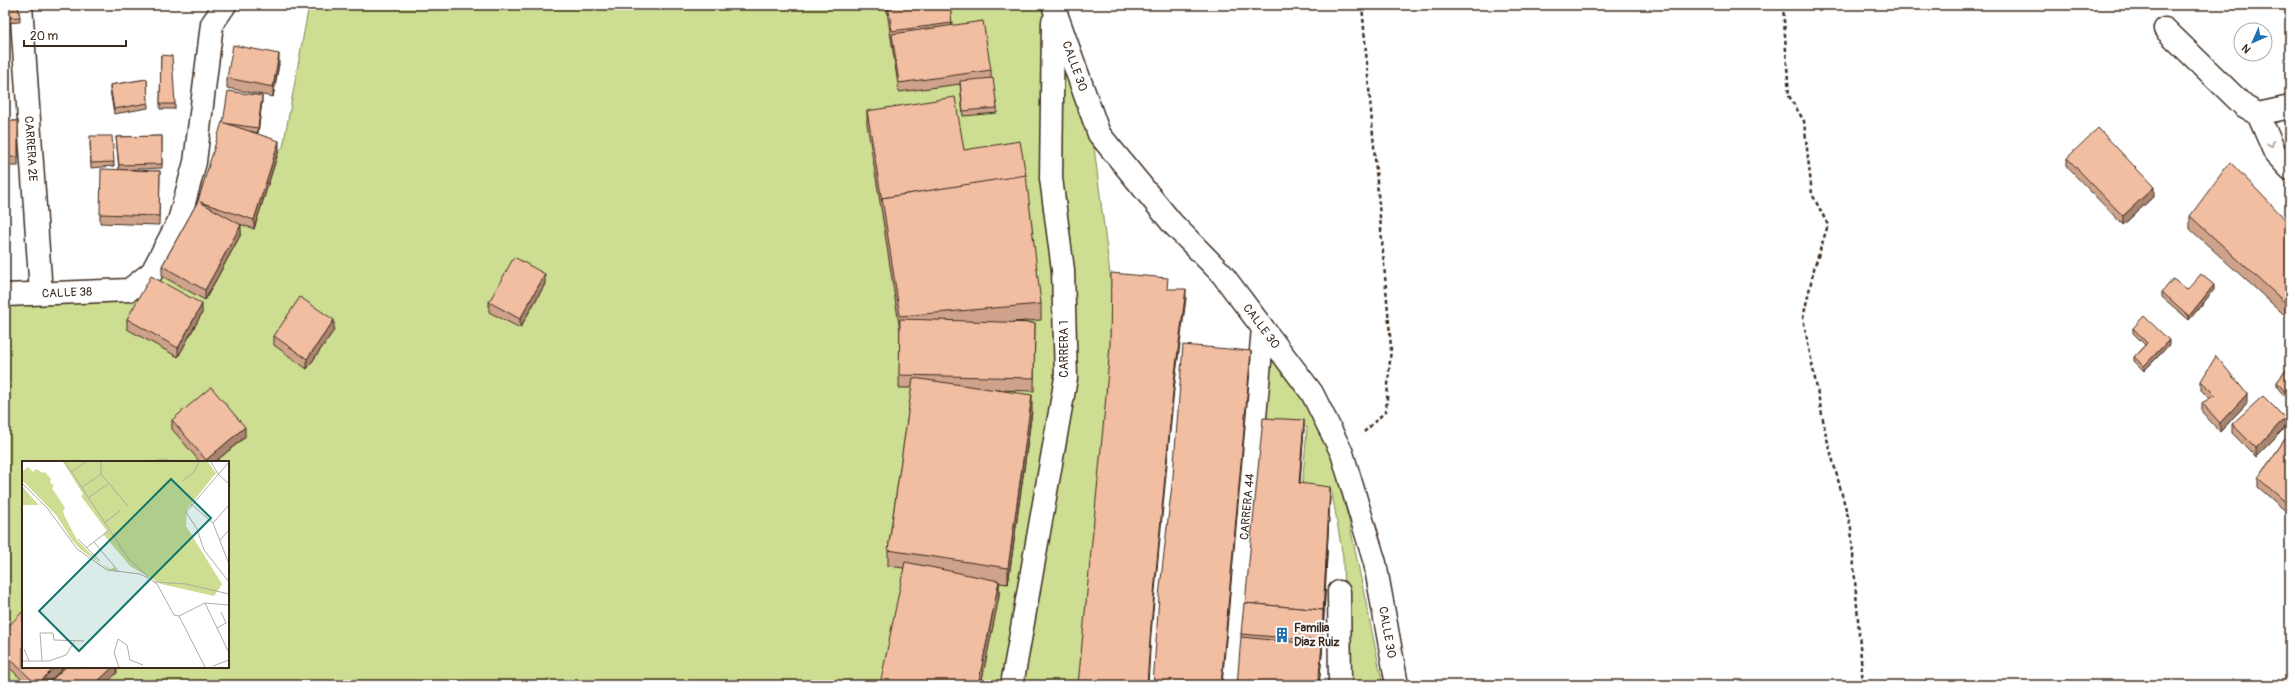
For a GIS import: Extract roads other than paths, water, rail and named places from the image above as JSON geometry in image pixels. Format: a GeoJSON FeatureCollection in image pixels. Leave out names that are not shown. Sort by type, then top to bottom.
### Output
{"type":"FeatureCollection","features":[{"type":"Feature","properties":{"kind":"street","name":"CARRERA 2E"},"geometry":{"type":"LineString","coordinates":[[21,5],[40,293]]}},
{"type":"Feature","properties":{"kind":"street","name":"CALLE 38"},"geometry":{"type":"LineString","coordinates":[[5,295],[129,290],[152,272],[179,221],[195,162],[212,24],[224,5]]}},
{"type":"Feature","properties":{"kind":"street","name":"CALLE 30"},"geometry":{"type":"LineString","coordinates":[[1053,7],[1099,134],[1172,223],[1222,274],[1312,393],[1342,453],[1374,563],[1397,685]]}},
{"type":"Feature","properties":{"kind":"street","name":"CARRERA 1"},"geometry":{"type":"LineString","coordinates":[[1012,685],[1066,378],[1063,270],[1051,178],[1053,7]]}},
{"type":"Feature","properties":{"kind":"street"},"geometry":{"type":"LineString","coordinates":[[2165,29],[2244,106],[2258,114],[2275,153],[2290,169]]}},
{"type":"Feature","properties":{"kind":"street"},"geometry":{"type":"LineString","coordinates":[[2258,114],[2290,107]]}},
{"type":"Feature","properties":{"kind":"street","name":"CARRERA 44"},"geometry":{"type":"LineString","coordinates":[[1231,685],[1263,328]]}},
{"type":"Feature","properties":{"kind":"street"},"geometry":{"type":"LineString","coordinates":[[1339,592],[1340,685]]}},
{"type":"Feature","properties":{"kind":"place","name":"Familia Diaz Ruiz"},"geometry":{"type":"Point","coordinates":[1282,635]}}]}
